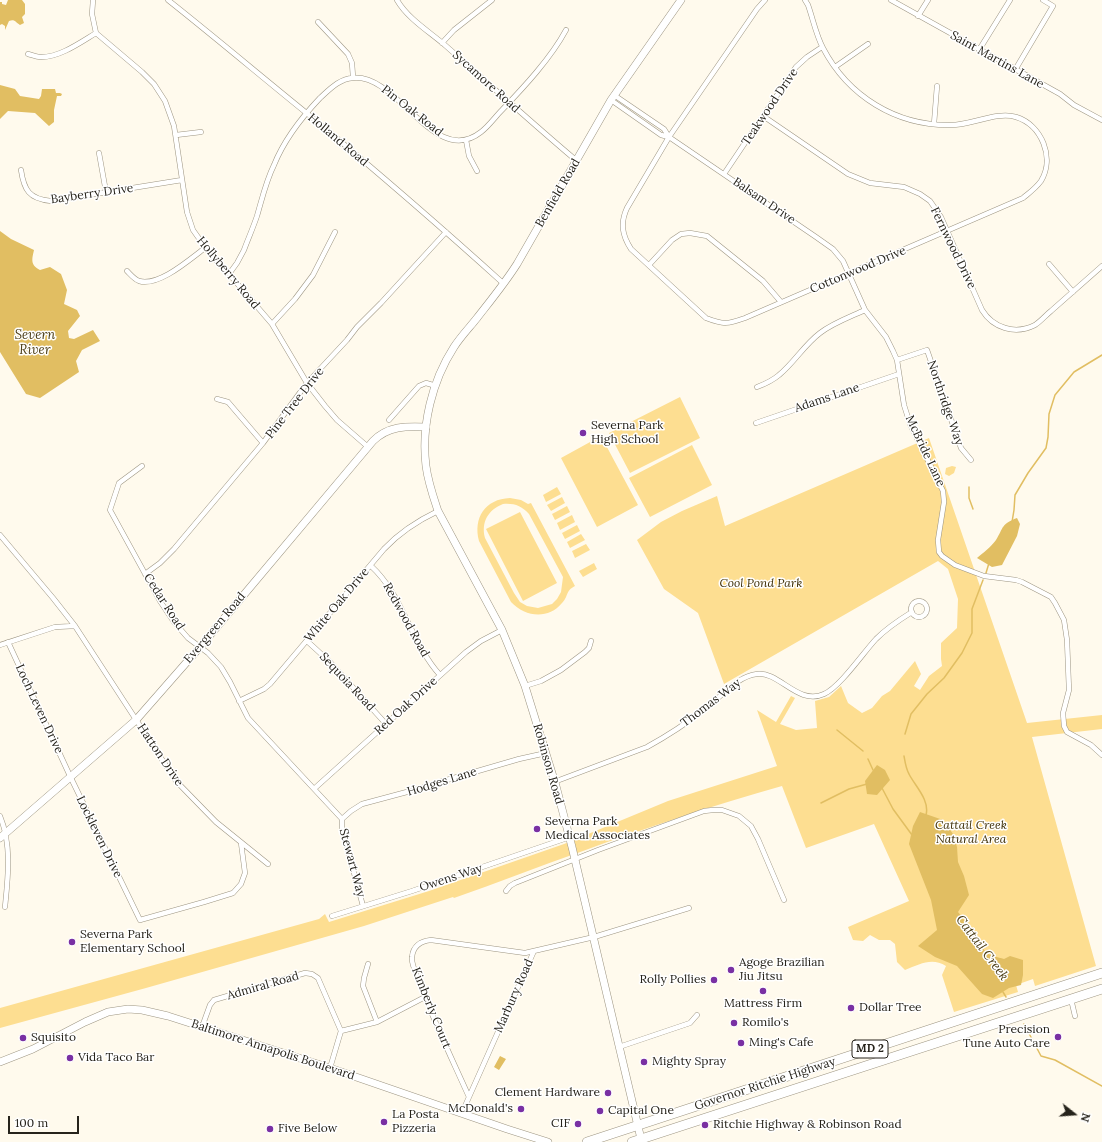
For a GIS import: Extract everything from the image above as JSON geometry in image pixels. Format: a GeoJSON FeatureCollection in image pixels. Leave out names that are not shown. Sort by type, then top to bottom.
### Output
{"type":"FeatureCollection","features":[{"type":"Feature","properties":{"kind":"highway","name":"Governor Ritchie Highway"},"geometry":{"type":"LineString","coordinates":[[587,1142],[1102,973]]}},
{"type":"Feature","properties":{"kind":"highway","name":"Governor Ritchie Highway"},"geometry":{"type":"LineString","coordinates":[[638,1141],[1102,989]]}},
{"type":"Feature","properties":{"kind":"main road","name":"Benfield Road"},"geometry":{"type":"LineString","coordinates":[[426,427],[436,386],[444,364],[455,346],[518,264],[613,98],[681,0]]}},
{"type":"Feature","properties":{"kind":"main road","name":"Evergreen Road"},"geometry":{"type":"LineString","coordinates":[[3,835],[136,720],[200,647],[379,435],[391,429],[408,426],[426,427]]}},
{"type":"Feature","properties":{"kind":"main road","name":"Robinson Road"},"geometry":{"type":"LineString","coordinates":[[426,427],[426,466],[438,511],[502,630],[525,686],[546,753],[576,860],[638,1125],[638,1141]]}},
{"type":"Feature","properties":{"kind":"main road","name":"Baltimore Annapolis Boulevard"},"geometry":{"type":"LineString","coordinates":[[0,1062],[33,1049],[99,1015],[117,1010],[128,1009],[153,1012],[330,1068],[548,1142]]}},
{"type":"Feature","properties":{"kind":"street"},"geometry":{"type":"LineString","coordinates":[[28,54],[40,57],[58,53],[73,47],[96,33],[92,14],[93,0]]}},
{"type":"Feature","properties":{"kind":"street","name":"Holland Road"},"geometry":{"type":"LineString","coordinates":[[168,0],[231,50],[307,114],[446,232],[504,284]]}},
{"type":"Feature","properties":{"kind":"street","name":"Sycamore Road"},"geometry":{"type":"LineString","coordinates":[[397,0],[400,5],[416,20],[508,103],[576,161]]}},
{"type":"Feature","properties":{"kind":"street"},"geometry":{"type":"LineString","coordinates":[[442,43],[454,30],[492,0]]}},
{"type":"Feature","properties":{"kind":"street","name":"Cottonwood Drive"},"geometry":{"type":"LineString","coordinates":[[765,0],[757,9],[669,137],[627,208],[622,221],[624,235],[631,249],[706,318],[718,323],[730,324],[947,232],[1023,198],[1036,188],[1044,174],[1046,156],[1045,145],[1034,129],[1026,122],[1012,116],[999,115],[969,123],[950,125],[934,124],[910,121],[875,105],[851,85],[835,67],[822,47],[805,0]]}},
{"type":"Feature","properties":{"kind":"street","name":"Saint Martins Lane"},"geometry":{"type":"LineString","coordinates":[[891,0],[1060,94],[1077,106],[1102,120]]}},
{"type":"Feature","properties":{"kind":"street"},"geometry":{"type":"LineString","coordinates":[[918,16],[928,0]]}},
{"type":"Feature","properties":{"kind":"street"},"geometry":{"type":"LineString","coordinates":[[979,50],[1010,0]]}},
{"type":"Feature","properties":{"kind":"street"},"geometry":{"type":"LineString","coordinates":[[1015,70],[1053,6],[1043,0]]}},
{"type":"Feature","properties":{"kind":"street"},"geometry":{"type":"LineString","coordinates":[[229,274],[244,250],[274,164],[288,138],[334,84],[353,77],[352,63],[348,54],[318,22]]}},
{"type":"Feature","properties":{"kind":"street"},"geometry":{"type":"LineString","coordinates":[[478,170],[469,156],[466,140],[482,132],[551,54],[566,30]]}},
{"type":"Feature","properties":{"kind":"street","name":"Hollyberry Road"},"geometry":{"type":"LineString","coordinates":[[96,33],[142,72],[162,95],[168,108],[176,135],[189,221],[193,230],[205,248],[272,324],[308,383],[337,420],[368,447]]}},
{"type":"Feature","properties":{"kind":"street"},"geometry":{"type":"LineString","coordinates":[[835,67],[868,44]]}},
{"type":"Feature","properties":{"kind":"street","name":"Teakwood Drive"},"geometry":{"type":"LineString","coordinates":[[724,174],[799,64],[807,56],[822,47]]}},
{"type":"Feature","properties":{"kind":"street","name":"Pin Oak Road"},"geometry":{"type":"LineString","coordinates":[[353,77],[374,82],[387,91],[421,121],[443,137],[455,140],[466,140]]}},
{"type":"Feature","properties":{"kind":"street"},"geometry":{"type":"LineString","coordinates":[[934,124],[937,86]]}},
{"type":"Feature","properties":{"kind":"street","name":"Balsam Drive"},"geometry":{"type":"LineString","coordinates":[[613,98],[661,135],[669,137],[832,249],[843,261],[848,274]]}},
{"type":"Feature","properties":{"kind":"street","name":"Fernwood Drive"},"geometry":{"type":"LineString","coordinates":[[763,116],[853,176],[870,182],[904,187],[920,194],[930,201],[937,210],[982,310],[988,318],[997,325],[1012,329],[1022,329],[1032,326],[1102,266]]}},
{"type":"Feature","properties":{"kind":"street"},"geometry":{"type":"LineString","coordinates":[[176,135],[201,132]]}},
{"type":"Feature","properties":{"kind":"street"},"geometry":{"type":"LineString","coordinates":[[99,153],[106,192]]}},
{"type":"Feature","properties":{"kind":"street","name":"Bayberry Drive"},"geometry":{"type":"LineString","coordinates":[[21,170],[23,183],[27,191],[33,196],[44,200],[64,199],[182,180]]}},
{"type":"Feature","properties":{"kind":"street"},"geometry":{"type":"LineString","coordinates":[[272,324],[295,299],[313,275],[335,232]]}},
{"type":"Feature","properties":{"kind":"street","name":"Pine Tree Drive"},"geometry":{"type":"LineString","coordinates":[[145,574],[160,563],[174,549],[263,443],[308,383],[357,327],[446,232]]}},
{"type":"Feature","properties":{"kind":"street"},"geometry":{"type":"LineString","coordinates":[[649,265],[672,240],[681,234],[690,233],[707,236],[763,281],[781,302]]}},
{"type":"Feature","properties":{"kind":"street"},"geometry":{"type":"LineString","coordinates":[[127,271],[135,279],[140,281],[156,280],[176,269],[205,248]]}},
{"type":"Feature","properties":{"kind":"street"},"geometry":{"type":"LineString","coordinates":[[1049,264],[1073,292]]}},
{"type":"Feature","properties":{"kind":"street","name":"McBride Lane"},"geometry":{"type":"LineString","coordinates":[[848,274],[865,310],[886,336],[891,345],[897,360],[904,405],[910,424],[943,491],[944,502],[938,540],[939,552],[942,556],[955,565],[984,576],[1016,580],[1051,597],[1063,618],[1067,640],[1070,690],[1063,713],[1064,726],[1067,732],[1090,745],[1102,755]]}},
{"type":"Feature","properties":{"kind":"street"},"geometry":{"type":"LineString","coordinates":[[757,387],[778,376],[822,331],[865,310]]}},
{"type":"Feature","properties":{"kind":"street","name":"Northridge Way"},"geometry":{"type":"LineString","coordinates":[[897,360],[927,350],[961,448],[971,460]]}},
{"type":"Feature","properties":{"kind":"street","name":"Adams Lane"},"geometry":{"type":"LineString","coordinates":[[756,423],[899,374]]}},
{"type":"Feature","properties":{"kind":"street"},"geometry":{"type":"LineString","coordinates":[[389,420],[419,386],[426,383],[436,386]]}},
{"type":"Feature","properties":{"kind":"street"},"geometry":{"type":"LineString","coordinates":[[217,399],[228,402],[263,443]]}},
{"type":"Feature","properties":{"kind":"street","name":"Cedar Road"},"geometry":{"type":"LineString","coordinates":[[142,466],[119,483],[110,510],[160,601],[174,622],[188,638],[222,667],[248,718],[342,819]]}},
{"type":"Feature","properties":{"kind":"street","name":"White Oak Drive"},"geometry":{"type":"LineString","coordinates":[[239,701],[264,689],[270,684],[384,549],[402,531],[419,520],[438,511]]}},
{"type":"Feature","properties":{"kind":"street","name":"Hatton Drive"},"geometry":{"type":"LineString","coordinates":[[0,535],[54,598],[75,626],[160,759],[176,781],[216,822],[268,864]]}},
{"type":"Feature","properties":{"kind":"street","name":"Redwood Road"},"geometry":{"type":"LineString","coordinates":[[371,566],[386,582],[429,663],[440,675]]}},
{"type":"Feature","properties":{"kind":"street","name":"Thomas Way"},"geometry":{"type":"LineString","coordinates":[[554,782],[657,742],[705,710],[740,680],[748,676],[759,673],[766,674],[803,695],[818,696],[824,694],[835,687],[884,631],[912,612]]}},
{"type":"Feature","properties":{"kind":"street"},"geometry":{"type":"LineString","coordinates":[[0,645],[55,627],[75,626]]}},
{"type":"Feature","properties":{"kind":"street","name":"Red Oak Drive"},"geometry":{"type":"LineString","coordinates":[[314,788],[481,640],[502,630]]}},
{"type":"Feature","properties":{"kind":"street","name":"Sequoia Road"},"geometry":{"type":"LineString","coordinates":[[307,641],[330,662],[386,724]]}},
{"type":"Feature","properties":{"kind":"street"},"geometry":{"type":"LineString","coordinates":[[525,686],[541,681],[561,670],[585,652],[589,648],[591,641]]}},
{"type":"Feature","properties":{"kind":"street","name":"Loch Leven Drive"},"geometry":{"type":"LineString","coordinates":[[8,642],[70,776]]}},
{"type":"Feature","properties":{"kind":"street","name":"Hodges Lane"},"geometry":{"type":"LineString","coordinates":[[342,819],[362,804],[393,797],[432,784],[519,759],[546,753]]}},
{"type":"Feature","properties":{"kind":"street","name":"Lockleven Drive"},"geometry":{"type":"LineString","coordinates":[[70,776],[140,920],[233,893],[241,884],[246,873],[241,843]]}},
{"type":"Feature","properties":{"kind":"street"},"geometry":{"type":"LineString","coordinates":[[506,891],[515,883],[598,850],[611,847],[700,813],[722,810],[739,816],[751,826],[784,900]]}},
{"type":"Feature","properties":{"kind":"street"},"geometry":{"type":"LineString","coordinates":[[0,816],[8,856],[8,878],[5,907]]}},
{"type":"Feature","properties":{"kind":"street","name":"Stewart Way"},"geometry":{"type":"LineString","coordinates":[[342,819],[342,829],[363,906]]}},
{"type":"Feature","properties":{"kind":"street","name":"Owens Way"},"geometry":{"type":"LineString","coordinates":[[332,916],[570,837]]}},
{"type":"Feature","properties":{"kind":"street","name":"Marbury Road"},"geometry":{"type":"LineString","coordinates":[[469,1097],[534,951],[594,937],[689,908]]}},
{"type":"Feature","properties":{"kind":"street","name":"Kimberly Court"},"geometry":{"type":"LineString","coordinates":[[469,1097],[425,997],[412,961],[414,949],[422,942],[430,940],[525,953],[534,951]]}},
{"type":"Feature","properties":{"kind":"street"},"geometry":{"type":"LineString","coordinates":[[368,964],[363,986],[377,1022]]}},
{"type":"Feature","properties":{"kind":"street","name":"Admiral Road"},"geometry":{"type":"LineString","coordinates":[[202,1027],[210,1005],[214,1000],[308,973],[315,976],[319,981],[341,1031]]}},
{"type":"Feature","properties":{"kind":"street"},"geometry":{"type":"LineString","coordinates":[[330,1068],[341,1031],[377,1022],[425,997]]}},
{"type":"Feature","properties":{"kind":"street"},"geometry":{"type":"LineString","coordinates":[[1071,999],[1076,1016]]}},
{"type":"Feature","properties":{"kind":"street"},"geometry":{"type":"LineString","coordinates":[[619,1047],[690,1023],[697,1015]]}},
{"type":"Feature","properties":{"kind":"street"},"geometry":{"type":"LineString","coordinates":[[462,1113],[469,1097]]}},
{"type":"Feature","properties":{"kind":"green space"},"geometry":{"type":"Polygon","coordinates":[[[680,397],[700,438],[630,473],[609,433],[680,397]]]}},
{"type":"Feature","properties":{"kind":"green space"},"geometry":{"type":"Polygon","coordinates":[[[601,436],[638,505],[597,527],[561,458],[601,436]]]}},
{"type":"Feature","properties":{"kind":"green space"},"geometry":{"type":"Polygon","coordinates":[[[929,438],[1027,723],[1102,715],[1102,729],[1032,737],[1096,966],[1035,986],[1033,979],[1016,985],[1018,992],[954,1012],[942,975],[946,966],[936,962],[926,962],[905,970],[897,962],[895,944],[890,940],[879,940],[870,935],[863,941],[853,940],[848,927],[909,901],[874,824],[806,848],[782,786],[657,825],[454,898],[453,897],[364,926],[0,1028],[0,1008],[319,919],[325,914],[329,922],[429,891],[564,844],[668,801],[777,766],[757,710],[776,722],[791,696],[795,698],[780,724],[796,730],[817,728],[815,701],[829,697],[841,686],[848,703],[862,713],[872,708],[882,696],[890,691],[915,661],[921,674],[914,686],[920,690],[929,676],[942,666],[941,643],[957,628],[958,599],[948,569],[938,561],[724,684],[698,613],[664,589],[637,540],[661,522],[717,496],[725,526],[929,438]]]}},
{"type":"Feature","properties":{"kind":"green space"},"geometry":{"type":"Polygon","coordinates":[[[692,445],[712,485],[650,517],[629,478],[692,445]]]}},
{"type":"Feature","properties":{"kind":"green space"},"geometry":{"type":"Polygon","coordinates":[[[952,466],[956,467],[954,473],[949,476],[945,474],[946,468],[952,466]]]}},
{"type":"Feature","properties":{"kind":"green space"},"geometry":{"type":"Polygon","coordinates":[[[557,487],[561,494],[546,502],[543,495],[557,487]]]}},
{"type":"Feature","properties":{"kind":"green space"},"geometry":{"type":"Polygon","coordinates":[[[562,497],[565,503],[551,511],[547,505],[562,497]]]}},
{"type":"Feature","properties":{"kind":"green space"},"geometry":{"type":"Polygon","coordinates":[[[510,498],[521,500],[528,504],[531,503],[575,586],[568,592],[562,603],[550,612],[543,614],[530,613],[523,611],[511,602],[479,541],[478,525],[483,511],[494,502],[501,499],[510,498]],[[503,504],[493,510],[487,517],[484,527],[485,538],[520,602],[527,606],[538,608],[552,604],[561,592],[563,577],[529,514],[521,507],[503,504]]]}},
{"type":"Feature","properties":{"kind":"green space"},"geometry":{"type":"Polygon","coordinates":[[[567,506],[570,512],[555,520],[552,514],[567,506]]]}},
{"type":"Feature","properties":{"kind":"green space"},"geometry":{"type":"Polygon","coordinates":[[[520,512],[557,583],[523,601],[486,529],[520,512]]]}},
{"type":"Feature","properties":{"kind":"green space"},"geometry":{"type":"Polygon","coordinates":[[[572,515],[575,522],[560,530],[557,523],[572,515]]]}},
{"type":"Feature","properties":{"kind":"green space"},"geometry":{"type":"Polygon","coordinates":[[[577,525],[580,531],[565,539],[562,533],[577,525]]]}},
{"type":"Feature","properties":{"kind":"green space"},"geometry":{"type":"Polygon","coordinates":[[[581,534],[585,540],[570,548],[567,542],[581,534]]]}},
{"type":"Feature","properties":{"kind":"green space"},"geometry":{"type":"Polygon","coordinates":[[[586,544],[590,550],[575,558],[572,551],[586,544]]]}},
{"type":"Feature","properties":{"kind":"green space"},"geometry":{"type":"Polygon","coordinates":[[[594,563],[597,569],[583,577],[579,571],[594,563]]]}},
{"type":"Feature","properties":{"kind":"water"},"geometry":{"type":"Polygon","coordinates":[[[8,0],[22,0],[25,4],[25,14],[22,17],[24,23],[20,25],[11,20],[9,21],[5,30],[5,26],[2,24],[0,25],[0,2],[6,5],[8,0]]]}},
{"type":"Feature","properties":{"kind":"water"},"geometry":{"type":"Polygon","coordinates":[[[0,85],[15,89],[20,96],[39,99],[42,89],[55,89],[56,93],[62,94],[61,96],[57,96],[54,110],[54,122],[49,126],[35,113],[8,111],[0,119],[0,85]]]}},
{"type":"Feature","properties":{"kind":"water","name":"Severn River"},"geometry":{"type":"Polygon","coordinates":[[[0,231],[11,239],[34,250],[32,262],[37,268],[40,270],[50,267],[61,274],[67,290],[64,304],[77,310],[80,316],[68,331],[69,338],[74,339],[93,330],[100,341],[82,350],[76,361],[79,372],[40,398],[26,394],[0,352],[0,231]]]}},
{"type":"Feature","properties":{"kind":"water"},"geometry":{"type":"Polygon","coordinates":[[[1017,518],[1020,524],[1017,536],[1002,565],[992,567],[977,558],[994,543],[1005,524],[1017,518]]]}},
{"type":"Feature","properties":{"kind":"water"},"geometry":{"type":"Polygon","coordinates":[[[877,765],[885,770],[890,780],[877,795],[867,794],[865,781],[877,765]]]}},
{"type":"Feature","properties":{"kind":"water"},"geometry":{"type":"Polygon","coordinates":[[[920,812],[943,820],[953,834],[957,847],[958,862],[964,876],[969,895],[958,912],[978,942],[988,953],[1004,959],[1010,956],[1023,960],[1021,985],[1009,988],[993,998],[982,994],[957,966],[935,957],[918,946],[937,930],[931,900],[909,844],[913,826],[920,812]]]}},
{"type":"Feature","properties":{"kind":"water"},"geometry":{"type":"Polygon","coordinates":[[[500,1056],[506,1059],[499,1070],[494,1067],[500,1056]]]}},
{"type":"Feature","properties":{"kind":"waterway","name":"Cattail Creek"},"geometry":{"type":"LineString","coordinates":[[1012,522],[1015,495],[1028,473],[1046,448],[1049,414],[1055,395],[1074,372],[1102,355]]}},
{"type":"Feature","properties":{"kind":"waterway"},"geometry":{"type":"LineString","coordinates":[[969,487],[969,498],[973,509]]}},
{"type":"Feature","properties":{"kind":"waterway","name":"Cattail Creek"},"geometry":{"type":"LineString","coordinates":[[986,573],[989,563]]}},
{"type":"Feature","properties":{"kind":"waterway","name":"Cattail Creek"},"geometry":{"type":"LineString","coordinates":[[905,734],[911,714],[927,694],[944,678],[962,653],[972,633],[972,609],[983,580]]}},
{"type":"Feature","properties":{"kind":"waterway","name":"Cattail Creek"},"geometry":{"type":"LineString","coordinates":[[837,730],[863,751]]}},
{"type":"Feature","properties":{"kind":"waterway","name":"Cattail Creek"},"geometry":{"type":"LineString","coordinates":[[904,756],[908,772],[926,804],[926,815]]}},
{"type":"Feature","properties":{"kind":"waterway","name":"Cattail Creek"},"geometry":{"type":"LineString","coordinates":[[868,759],[873,770]]}},
{"type":"Feature","properties":{"kind":"waterway"},"geometry":{"type":"LineString","coordinates":[[821,803],[849,789],[867,784]]}},
{"type":"Feature","properties":{"kind":"waterway","name":"Cattail Creek"},"geometry":{"type":"LineString","coordinates":[[882,788],[893,809],[912,835]]}},
{"type":"Feature","properties":{"kind":"waterway","name":"Cattail Creek"},"geometry":{"type":"LineString","coordinates":[[1003,992],[1006,997]]}},
{"type":"Feature","properties":{"kind":"waterway","name":"Cattail Creek"},"geometry":{"type":"LineString","coordinates":[[1024,1024],[1041,1056],[1055,1060],[1102,1086]]}},
{"type":"Feature","properties":{"kind":"place","name":"Severna Park High School"},"geometry":{"type":"Point","coordinates":[583,433]}},
{"type":"Feature","properties":{"kind":"place","name":"Severna Park Medical Associates"},"geometry":{"type":"Point","coordinates":[537,829]}},
{"type":"Feature","properties":{"kind":"place","name":"Severna Park Elementary School"},"geometry":{"type":"Point","coordinates":[72,942]}},
{"type":"Feature","properties":{"kind":"place","name":"Agoge Brazilian Jiu Jitsu"},"geometry":{"type":"Point","coordinates":[731,970]}},
{"type":"Feature","properties":{"kind":"place","name":"Rolly Pollies"},"geometry":{"type":"Point","coordinates":[714,980]}},
{"type":"Feature","properties":{"kind":"place","name":"Mattress Firm"},"geometry":{"type":"Point","coordinates":[763,991]}},
{"type":"Feature","properties":{"kind":"place","name":"Dollar Tree"},"geometry":{"type":"Point","coordinates":[851,1008]}},
{"type":"Feature","properties":{"kind":"place","name":"Romilo's"},"geometry":{"type":"Point","coordinates":[734,1023]}},
{"type":"Feature","properties":{"kind":"place","name":"Precision Tune Auto Care"},"geometry":{"type":"Point","coordinates":[1058,1037]}},
{"type":"Feature","properties":{"kind":"place","name":"Squisito"},"geometry":{"type":"Point","coordinates":[23,1038]}},
{"type":"Feature","properties":{"kind":"place","name":"Ming's Cafe"},"geometry":{"type":"Point","coordinates":[741,1043]}},
{"type":"Feature","properties":{"kind":"place","name":"Vida Taco Bar"},"geometry":{"type":"Point","coordinates":[70,1058]}},
{"type":"Feature","properties":{"kind":"place","name":"Mighty Spray"},"geometry":{"type":"Point","coordinates":[644,1062]}},
{"type":"Feature","properties":{"kind":"place","name":"Clement Hardware"},"geometry":{"type":"Point","coordinates":[608,1093]}},
{"type":"Feature","properties":{"kind":"place","name":"McDonald's"},"geometry":{"type":"Point","coordinates":[521,1109]}},
{"type":"Feature","properties":{"kind":"place","name":"Capital One"},"geometry":{"type":"Point","coordinates":[600,1111]}},
{"type":"Feature","properties":{"kind":"place","name":"La Posta Pizzeria"},"geometry":{"type":"Point","coordinates":[384,1122]}},
{"type":"Feature","properties":{"kind":"place","name":"CIF"},"geometry":{"type":"Point","coordinates":[578,1124]}},
{"type":"Feature","properties":{"kind":"place","name":"Ritchie Highway & Robinson Road"},"geometry":{"type":"Point","coordinates":[705,1125]}},
{"type":"Feature","properties":{"kind":"place","name":"Five Below"},"geometry":{"type":"Point","coordinates":[270,1129]}},
{"type":"Feature","properties":{"kind":"park label","name":"Cool Pond Park"},"geometry":{"type":"Point","coordinates":[761,584]}},
{"type":"Feature","properties":{"kind":"park label","name":"Cattail Creek Natural Area"},"geometry":{"type":"Point","coordinates":[971,833]}}]}
